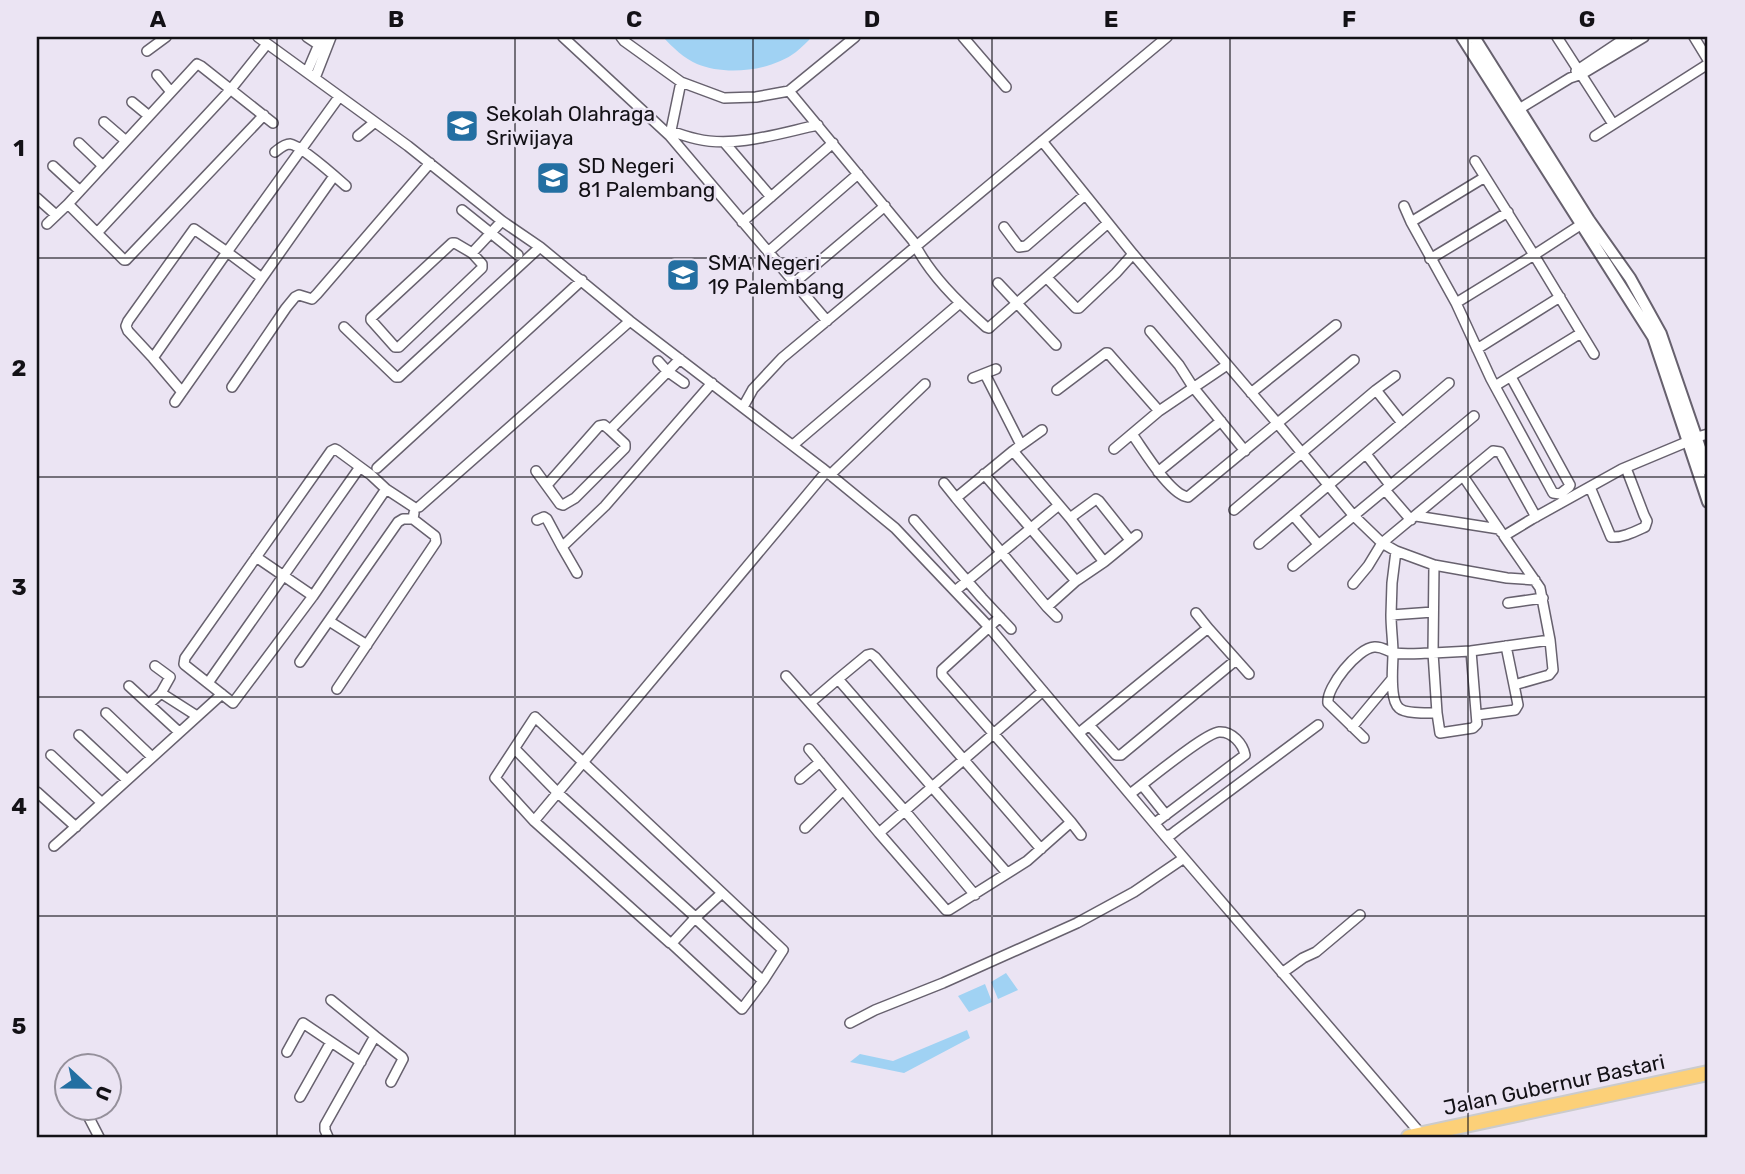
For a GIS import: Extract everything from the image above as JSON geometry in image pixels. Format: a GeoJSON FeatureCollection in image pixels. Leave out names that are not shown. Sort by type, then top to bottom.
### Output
{"type":"FeatureCollection","features":[{"type":"Feature","properties":{"kind":"highway","name":"Jalan Gubernur Bastari"},"geometry":{"type":"LineString","coordinates":[[1418,1136],[1708,1073]]}},
{"type":"Feature","properties":{"kind":"street"},"geometry":{"type":"LineString","coordinates":[[147,51],[166,37]]}},
{"type":"Feature","properties":{"kind":"street"},"geometry":{"type":"LineString","coordinates":[[258,37],[540,247],[889,522],[989,627],[1418,1136]]}},
{"type":"Feature","properties":{"kind":"street"},"geometry":{"type":"LineString","coordinates":[[307,37],[321,41],[311,75]]}},
{"type":"Feature","properties":{"kind":"street"},"geometry":{"type":"LineString","coordinates":[[311,75],[331,37]]}},
{"type":"Feature","properties":{"kind":"street"},"geometry":{"type":"LineString","coordinates":[[564,37],[670,133],[827,321]]}},
{"type":"Feature","properties":{"kind":"street"},"geometry":{"type":"LineString","coordinates":[[621,37],[681,82],[724,98],[789,91],[855,37]]}},
{"type":"Feature","properties":{"kind":"street"},"geometry":{"type":"LineString","coordinates":[[963,37],[1006,86]]}},
{"type":"Feature","properties":{"kind":"street"},"geometry":{"type":"LineString","coordinates":[[743,407],[753,389],[782,358],[1167,37]]}},
{"type":"Feature","properties":{"kind":"street"},"geometry":{"type":"LineString","coordinates":[[1462,37],[1585,222]]}},
{"type":"Feature","properties":{"kind":"street"},"geometry":{"type":"LineString","coordinates":[[1474,37],[1653,337],[1699,442],[1708,471]]}},
{"type":"Feature","properties":{"kind":"street"},"geometry":{"type":"LineString","coordinates":[[1557,37],[1614,124]]}},
{"type":"Feature","properties":{"kind":"street"},"geometry":{"type":"LineString","coordinates":[[1617,48],[1626,37]]}},
{"type":"Feature","properties":{"kind":"street"},"geometry":{"type":"LineString","coordinates":[[1519,109],[1617,48],[1644,37]]}},
{"type":"Feature","properties":{"kind":"street"},"geometry":{"type":"LineString","coordinates":[[1595,136],[1708,62],[1694,37]]}},
{"type":"Feature","properties":{"kind":"street"},"geometry":{"type":"LineString","coordinates":[[97,233],[231,89],[267,44]]}},
{"type":"Feature","properties":{"kind":"street"},"geometry":{"type":"LineString","coordinates":[[47,224],[197,64],[274,122]]}},
{"type":"Feature","properties":{"kind":"street"},"geometry":{"type":"LineString","coordinates":[[157,75],[171,92]]}},
{"type":"Feature","properties":{"kind":"street"},"geometry":{"type":"LineString","coordinates":[[670,133],[681,82]]}},
{"type":"Feature","properties":{"kind":"street"},"geometry":{"type":"LineString","coordinates":[[789,91],[913,240],[928,266],[960,303],[986,327],[989,328],[1108,223]]}},
{"type":"Feature","properties":{"kind":"street"},"geometry":{"type":"LineString","coordinates":[[153,358],[339,97]]}},
{"type":"Feature","properties":{"kind":"street"},"geometry":{"type":"LineString","coordinates":[[132,102],[149,116]]}},
{"type":"Feature","properties":{"kind":"street"},"geometry":{"type":"LineString","coordinates":[[68,204],[126,260],[264,115]]}},
{"type":"Feature","properties":{"kind":"street"},"geometry":{"type":"LineString","coordinates":[[104,122],[126,141]]}},
{"type":"Feature","properties":{"kind":"street"},"geometry":{"type":"LineString","coordinates":[[358,136],[374,122]]}},
{"type":"Feature","properties":{"kind":"street"},"geometry":{"type":"LineString","coordinates":[[670,133],[699,140],[724,142],[754,139],[818,125]]}},
{"type":"Feature","properties":{"kind":"street"},"geometry":{"type":"LineString","coordinates":[[1042,141],[1133,254],[1353,515],[1382,543],[1434,565],[1507,578],[1535,580]]}},
{"type":"Feature","properties":{"kind":"street"},"geometry":{"type":"LineString","coordinates":[[724,142],[771,197]]}},
{"type":"Feature","properties":{"kind":"street"},"geometry":{"type":"LineString","coordinates":[[79,143],[103,166]]}},
{"type":"Feature","properties":{"kind":"street"},"geometry":{"type":"LineString","coordinates":[[742,222],[833,143]]}},
{"type":"Feature","properties":{"kind":"street"},"geometry":{"type":"LineString","coordinates":[[275,152],[290,144],[330,171],[346,186]]}},
{"type":"Feature","properties":{"kind":"street"},"geometry":{"type":"LineString","coordinates":[[1475,161],[1594,354]]}},
{"type":"Feature","properties":{"kind":"street"},"geometry":{"type":"LineString","coordinates":[[232,387],[286,308],[299,296],[312,299],[317,294],[430,163]]}},
{"type":"Feature","properties":{"kind":"street"},"geometry":{"type":"LineString","coordinates":[[53,166],[80,191]]}},
{"type":"Feature","properties":{"kind":"street"},"geometry":{"type":"LineString","coordinates":[[768,252],[858,174]]}},
{"type":"Feature","properties":{"kind":"street"},"geometry":{"type":"LineString","coordinates":[[175,402],[334,176]]}},
{"type":"Feature","properties":{"kind":"street"},"geometry":{"type":"LineString","coordinates":[[1411,222],[1485,177]]}},
{"type":"Feature","properties":{"kind":"street"},"geometry":{"type":"LineString","coordinates":[[1004,227],[1019,247],[1026,246],[1085,195]]}},
{"type":"Feature","properties":{"kind":"street"},"geometry":{"type":"LineString","coordinates":[[37,198],[55,215]]}},
{"type":"Feature","properties":{"kind":"street"},"geometry":{"type":"LineString","coordinates":[[794,283],[885,206]]}},
{"type":"Feature","properties":{"kind":"street"},"geometry":{"type":"LineString","coordinates":[[1404,206],[1504,403],[1553,493],[1560,494],[1570,485],[1511,377]]}},
{"type":"Feature","properties":{"kind":"street"},"geometry":{"type":"LineString","coordinates":[[462,210],[518,255]]}},
{"type":"Feature","properties":{"kind":"street"},"geometry":{"type":"LineString","coordinates":[[1430,258],[1508,212]]}},
{"type":"Feature","properties":{"kind":"street"},"geometry":{"type":"LineString","coordinates":[[472,253],[502,221]]}},
{"type":"Feature","properties":{"kind":"street"},"geometry":{"type":"LineString","coordinates":[[1455,303],[1585,222]]}},
{"type":"Feature","properties":{"kind":"street"},"geometry":{"type":"LineString","coordinates":[[182,391],[126,326],[192,230],[197,230],[262,278]]}},
{"type":"Feature","properties":{"kind":"street"},"geometry":{"type":"LineString","coordinates":[[452,243],[472,253],[482,264],[482,268],[399,347],[395,347],[371,318],[452,243]]}},
{"type":"Feature","properties":{"kind":"street"},"geometry":{"type":"LineString","coordinates":[[344,327],[399,377],[540,247]]}},
{"type":"Feature","properties":{"kind":"street"},"geometry":{"type":"LineString","coordinates":[[1047,278],[1079,308],[1133,254]]}},
{"type":"Feature","properties":{"kind":"street"},"geometry":{"type":"LineString","coordinates":[[377,468],[582,281]]}},
{"type":"Feature","properties":{"kind":"street"},"geometry":{"type":"LineString","coordinates":[[998,283],[1056,345]]}},
{"type":"Feature","properties":{"kind":"street"},"geometry":{"type":"LineString","coordinates":[[1477,349],[1560,297]]}},
{"type":"Feature","properties":{"kind":"street"},"geometry":{"type":"LineString","coordinates":[[793,445],[960,303]]}},
{"type":"Feature","properties":{"kind":"street"},"geometry":{"type":"LineString","coordinates":[[386,489],[313,596],[233,703],[185,666],[185,658],[331,451],[337,450],[386,489],[419,508],[631,321]]}},
{"type":"Feature","properties":{"kind":"street"},"geometry":{"type":"LineString","coordinates":[[1251,393],[1336,325]]}},
{"type":"Feature","properties":{"kind":"street"},"geometry":{"type":"LineString","coordinates":[[1150,331],[1245,451]]}},
{"type":"Feature","properties":{"kind":"street"},"geometry":{"type":"LineString","coordinates":[[1495,386],[1581,333]]}},
{"type":"Feature","properties":{"kind":"street"},"geometry":{"type":"LineString","coordinates":[[1057,390],[1108,353],[1159,411]]}},
{"type":"Feature","properties":{"kind":"street"},"geometry":{"type":"LineString","coordinates":[[610,430],[680,359]]}},
{"type":"Feature","properties":{"kind":"street"},"geometry":{"type":"LineString","coordinates":[[1132,434],[1158,472],[1182,496],[1188,497],[1354,360]]}},
{"type":"Feature","properties":{"kind":"street"},"geometry":{"type":"LineString","coordinates":[[658,361],[684,383]]}},
{"type":"Feature","properties":{"kind":"street"},"geometry":{"type":"LineString","coordinates":[[1114,449],[1159,411],[1227,365]]}},
{"type":"Feature","properties":{"kind":"street"},"geometry":{"type":"LineString","coordinates":[[973,378],[996,369]]}},
{"type":"Feature","properties":{"kind":"street"},"geometry":{"type":"LineString","coordinates":[[985,374],[1017,448],[1104,562]]}},
{"type":"Feature","properties":{"kind":"street"},"geometry":{"type":"LineString","coordinates":[[1234,510],[1395,376]]}},
{"type":"Feature","properties":{"kind":"street"},"geometry":{"type":"LineString","coordinates":[[562,547],[605,506],[712,383]]}},
{"type":"Feature","properties":{"kind":"street"},"geometry":{"type":"LineString","coordinates":[[1259,544],[1449,383]]}},
{"type":"Feature","properties":{"kind":"street"},"geometry":{"type":"LineString","coordinates":[[534,821],[828,474],[925,384]]}},
{"type":"Feature","properties":{"kind":"street"},"geometry":{"type":"LineString","coordinates":[[1376,390],[1402,423]]}},
{"type":"Feature","properties":{"kind":"street"},"geometry":{"type":"LineString","coordinates":[[1504,403],[1520,394]]}},
{"type":"Feature","properties":{"kind":"street"},"geometry":{"type":"LineString","coordinates":[[1293,566],[1474,416]]}},
{"type":"Feature","properties":{"kind":"street"},"geometry":{"type":"LineString","coordinates":[[1158,472],[1221,421]]}},
{"type":"Feature","properties":{"kind":"street"},"geometry":{"type":"LineString","coordinates":[[536,471],[562,505],[575,498],[625,448],[625,444],[604,425],[599,426],[547,485]]}},
{"type":"Feature","properties":{"kind":"street"},"geometry":{"type":"LineString","coordinates":[[956,498],[1042,430]]}},
{"type":"Feature","properties":{"kind":"street"},"geometry":{"type":"LineString","coordinates":[[1366,454],[1413,518],[1501,533],[1626,468],[1699,442]]}},
{"type":"Feature","properties":{"kind":"street"},"geometry":{"type":"LineString","coordinates":[[1699,442],[1708,502]]}},
{"type":"Feature","properties":{"kind":"street"},"geometry":{"type":"LineString","coordinates":[[1353,584],[1382,543],[1493,451],[1500,452],[1536,517]]}},
{"type":"Feature","properties":{"kind":"street"},"geometry":{"type":"LineString","coordinates":[[208,683],[360,467]]}},
{"type":"Feature","properties":{"kind":"street"},"geometry":{"type":"LineString","coordinates":[[1590,487],[1611,537],[1626,535],[1645,527],[1647,522],[1626,468]]}},
{"type":"Feature","properties":{"kind":"street"},"geometry":{"type":"LineString","coordinates":[[984,474],[1076,581]]}},
{"type":"Feature","properties":{"kind":"street"},"geometry":{"type":"LineString","coordinates":[[1463,476],[1535,580],[1543,598],[1552,673],[1514,685]]}},
{"type":"Feature","properties":{"kind":"street"},"geometry":{"type":"LineString","coordinates":[[944,483],[1057,617]]}},
{"type":"Feature","properties":{"kind":"street"},"geometry":{"type":"LineString","coordinates":[[1047,607],[1076,581],[1134,538],[1096,499],[1070,518]]}},
{"type":"Feature","properties":{"kind":"street"},"geometry":{"type":"LineString","coordinates":[[956,591],[1059,505]]}},
{"type":"Feature","properties":{"kind":"street"},"geometry":{"type":"LineString","coordinates":[[413,519],[415,508]]}},
{"type":"Feature","properties":{"kind":"street"},"geometry":{"type":"LineString","coordinates":[[1293,515],[1318,544]]}},
{"type":"Feature","properties":{"kind":"street"},"geometry":{"type":"LineString","coordinates":[[537,520],[544,517],[547,519],[577,573]]}},
{"type":"Feature","properties":{"kind":"street"},"geometry":{"type":"LineString","coordinates":[[300,662],[398,522],[413,519],[435,536],[436,542],[337,689]]}},
{"type":"Feature","properties":{"kind":"street"},"geometry":{"type":"LineString","coordinates":[[914,520],[1012,629]]}},
{"type":"Feature","properties":{"kind":"street"},"geometry":{"type":"LineString","coordinates":[[1396,551],[1391,615],[1395,702],[1399,709],[1405,712],[1437,713]]}},
{"type":"Feature","properties":{"kind":"street"},"geometry":{"type":"LineString","coordinates":[[256,557],[313,596]]}},
{"type":"Feature","properties":{"kind":"street"},"geometry":{"type":"LineString","coordinates":[[1434,565],[1433,653],[1441,734],[1473,728],[1477,724],[1471,650]]}},
{"type":"Feature","properties":{"kind":"street"},"geometry":{"type":"LineString","coordinates":[[970,607],[982,597]]}},
{"type":"Feature","properties":{"kind":"street"},"geometry":{"type":"LineString","coordinates":[[1507,603],[1543,598]]}},
{"type":"Feature","properties":{"kind":"street"},"geometry":{"type":"LineString","coordinates":[[1391,615],[1433,612]]}},
{"type":"Feature","properties":{"kind":"street"},"geometry":{"type":"LineString","coordinates":[[1196,613],[1249,674]]}},
{"type":"Feature","properties":{"kind":"street"},"geometry":{"type":"LineString","coordinates":[[1000,617],[941,672],[1081,835]]}},
{"type":"Feature","properties":{"kind":"street"},"geometry":{"type":"LineString","coordinates":[[329,621],[367,645]]}},
{"type":"Feature","properties":{"kind":"street"},"geometry":{"type":"LineString","coordinates":[[1079,733],[1208,628]]}},
{"type":"Feature","properties":{"kind":"street"},"geometry":{"type":"LineString","coordinates":[[1364,738],[1328,703],[1328,696],[1337,679],[1359,653],[1366,649],[1374,647],[1393,653],[1433,653],[1550,640]]}},
{"type":"Feature","properties":{"kind":"street"},"geometry":{"type":"LineString","coordinates":[[1477,715],[1515,710],[1518,705],[1506,646]]}},
{"type":"Feature","properties":{"kind":"street"},"geometry":{"type":"LineString","coordinates":[[810,703],[871,654],[1041,849]]}},
{"type":"Feature","properties":{"kind":"street"},"geometry":{"type":"LineString","coordinates":[[1089,724],[1116,755],[1121,755],[1236,660]]}},
{"type":"Feature","properties":{"kind":"street"},"geometry":{"type":"LineString","coordinates":[[149,704],[161,692],[170,677],[155,666]]}},
{"type":"Feature","properties":{"kind":"street"},"geometry":{"type":"LineString","coordinates":[[786,676],[975,895]]}},
{"type":"Feature","properties":{"kind":"street"},"geometry":{"type":"LineString","coordinates":[[838,679],[1007,873]]}},
{"type":"Feature","properties":{"kind":"street"},"geometry":{"type":"LineString","coordinates":[[1352,727],[1392,679]]}},
{"type":"Feature","properties":{"kind":"street"},"geometry":{"type":"LineString","coordinates":[[129,686],[179,732]]}},
{"type":"Feature","properties":{"kind":"street"},"geometry":{"type":"LineString","coordinates":[[879,834],[1043,691]]}},
{"type":"Feature","properties":{"kind":"street"},"geometry":{"type":"LineString","coordinates":[[161,692],[197,716]]}},
{"type":"Feature","properties":{"kind":"street"},"geometry":{"type":"LineString","coordinates":[[54,845],[222,694]]}},
{"type":"Feature","properties":{"kind":"street"},"geometry":{"type":"LineString","coordinates":[[106,713],[152,757]]}},
{"type":"Feature","properties":{"kind":"street"},"geometry":{"type":"LineString","coordinates":[[536,716],[783,950],[742,1009],[534,821],[495,778],[515,749],[536,716]]}},
{"type":"Feature","properties":{"kind":"street"},"geometry":{"type":"LineString","coordinates":[[1165,836],[1172,834],[1318,724]]}},
{"type":"Feature","properties":{"kind":"street"},"geometry":{"type":"LineString","coordinates":[[1130,794],[1200,740],[1217,732],[1229,733],[1242,745],[1245,755],[1155,823]]}},
{"type":"Feature","properties":{"kind":"street"},"geometry":{"type":"LineString","coordinates":[[79,736],[127,780]]}},
{"type":"Feature","properties":{"kind":"street"},"geometry":{"type":"LineString","coordinates":[[515,749],[558,793],[763,981]]}},
{"type":"Feature","properties":{"kind":"street"},"geometry":{"type":"LineString","coordinates":[[810,749],[879,834],[946,910],[975,895],[1027,861],[1071,822]]}},
{"type":"Feature","properties":{"kind":"street"},"geometry":{"type":"LineString","coordinates":[[51,755],[102,803]]}},
{"type":"Feature","properties":{"kind":"street"},"geometry":{"type":"LineString","coordinates":[[800,779],[820,762]]}},
{"type":"Feature","properties":{"kind":"street"},"geometry":{"type":"LineString","coordinates":[[1142,785],[1166,815]]}},
{"type":"Feature","properties":{"kind":"street"},"geometry":{"type":"LineString","coordinates":[[805,828],[843,790]]}},
{"type":"Feature","properties":{"kind":"street"},"geometry":{"type":"LineString","coordinates":[[37,792],[76,827]]}},
{"type":"Feature","properties":{"kind":"street"},"geometry":{"type":"LineString","coordinates":[[850,1023],[1077,923],[1134,892],[1184,858]]}},
{"type":"Feature","properties":{"kind":"street"},"geometry":{"type":"LineString","coordinates":[[671,943],[722,893]]}},
{"type":"Feature","properties":{"kind":"street"},"geometry":{"type":"LineString","coordinates":[[1282,973],[1316,952],[1360,915]]}},
{"type":"Feature","properties":{"kind":"street"},"geometry":{"type":"LineString","coordinates":[[331,1000],[402,1057],[391,1082]]}},
{"type":"Feature","properties":{"kind":"street"},"geometry":{"type":"LineString","coordinates":[[287,1052],[303,1023],[360,1062]]}},
{"type":"Feature","properties":{"kind":"street"},"geometry":{"type":"LineString","coordinates":[[328,1137],[325,1125],[375,1036]]}},
{"type":"Feature","properties":{"kind":"street"},"geometry":{"type":"LineString","coordinates":[[300,1097],[331,1042]]}},
{"type":"Feature","properties":{"kind":"water"},"geometry":{"type":"Polygon","coordinates":[[[663,37],[812,37],[796,52],[774,64],[748,70],[721,70],[688,59],[663,37]]]}},
{"type":"Feature","properties":{"kind":"water"},"geometry":{"type":"Polygon","coordinates":[[[1006,973],[1018,990],[998,999],[991,982],[1006,973]]]}},
{"type":"Feature","properties":{"kind":"water"},"geometry":{"type":"Polygon","coordinates":[[[985,984],[992,1002],[969,1012],[958,996],[985,984]]]}},
{"type":"Feature","properties":{"kind":"water"},"geometry":{"type":"Polygon","coordinates":[[[967,1030],[970,1038],[904,1073],[850,1062],[860,1054],[893,1061],[967,1030]]]}},
{"type":"Feature","properties":{"kind":"place","name":"Sekolah Olahraga Sriwijaya"},"geometry":{"type":"Point","coordinates":[462,126]}},
{"type":"Feature","properties":{"kind":"place","name":"SD Negeri 81 Palembang"},"geometry":{"type":"Point","coordinates":[553,178]}},
{"type":"Feature","properties":{"kind":"place","name":"SMA Negeri 19 Palembang"},"geometry":{"type":"Point","coordinates":[683,275]}}]}
